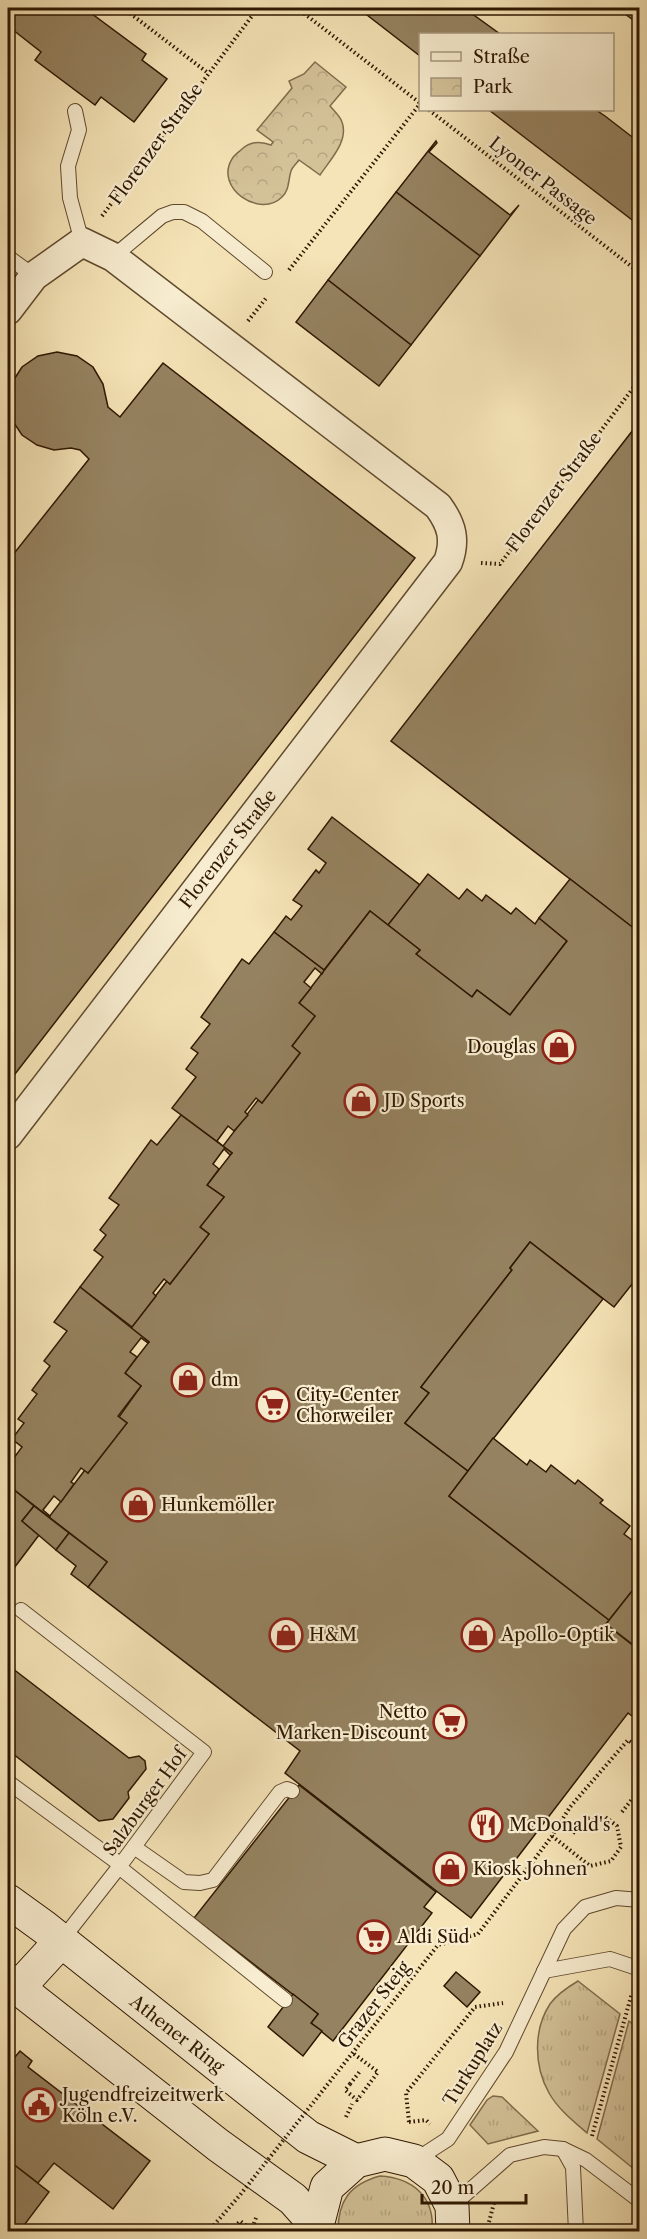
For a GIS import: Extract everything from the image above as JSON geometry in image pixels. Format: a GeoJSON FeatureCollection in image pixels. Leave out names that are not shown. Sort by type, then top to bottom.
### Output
{"type":"FeatureCollection","features":[{"type":"Feature","properties":{"kind":"street","name":"Florenzer Straße"},"geometry":{"type":"LineString","coordinates":[[8,1135],[448,562],[452,549],[453,535],[447,519],[438,506],[114,257],[82,242]]}},
{"type":"Feature","properties":{"kind":"street"},"geometry":{"type":"LineString","coordinates":[[8,310],[34,276],[82,242]]}},
{"type":"Feature","properties":{"kind":"street","name":"Athener Ring"},"geometry":{"type":"LineString","coordinates":[[8,1901],[308,2137],[356,2161]]}},
{"type":"Feature","properties":{"kind":"street"},"geometry":{"type":"LineString","coordinates":[[61,1941],[13,1984],[218,2145],[293,2199],[317,2229]]}},
{"type":"Feature","properties":{"kind":"street"},"geometry":{"type":"LineString","coordinates":[[317,2229],[327,2187],[356,2161],[385,2154],[414,2161],[438,2179],[453,2219]]}},
{"type":"Feature","properties":{"kind":"lane"},"geometry":{"type":"LineString","coordinates":[[75,111],[79,130],[68,166],[70,198],[82,242]]}},
{"type":"Feature","properties":{"kind":"lane"},"geometry":{"type":"LineString","coordinates":[[114,257],[162,216],[173,212],[184,212],[202,220],[265,272]]}},
{"type":"Feature","properties":{"kind":"lane"},"geometry":{"type":"LineString","coordinates":[[8,257],[34,276]]}},
{"type":"Feature","properties":{"kind":"lane","name":"Salzburger Hof"},"geometry":{"type":"LineString","coordinates":[[21,1610],[204,1752],[61,1941]]}},
{"type":"Feature","properties":{"kind":"lane"},"geometry":{"type":"LineString","coordinates":[[8,1782],[120,1866],[285,2000]]}},
{"type":"Feature","properties":{"kind":"lane"},"geometry":{"type":"LineString","coordinates":[[134,1847],[184,1882],[200,1883],[213,1880],[280,1792],[287,1789],[292,1791]]}},
{"type":"Feature","properties":{"kind":"lane","name":"Turkuplatz"},"geometry":{"type":"LineString","coordinates":[[414,2161],[448,2139],[506,2052],[564,1929],[585,1907],[616,1898],[639,1900]]}},
{"type":"Feature","properties":{"kind":"lane"},"geometry":{"type":"LineString","coordinates":[[544,1971],[610,1959],[639,1969]]}},
{"type":"Feature","properties":{"kind":"lane"},"geometry":{"type":"LineString","coordinates":[[453,2219],[484,2178],[510,2155],[544,2147],[563,2149],[586,2160],[639,2201]]}},
{"type":"Feature","properties":{"kind":"lane"},"geometry":{"type":"LineString","coordinates":[[563,2149],[573,2167],[576,2232]]}},
{"type":"Feature","properties":{"kind":"path","name":"Florenzer Straße"},"geometry":{"type":"LineString","coordinates":[[82,242],[208,73],[123,8]]}},
{"type":"Feature","properties":{"kind":"path"},"geometry":{"type":"LineString","coordinates":[[208,73],[258,8]]}},
{"type":"Feature","properties":{"kind":"path"},"geometry":{"type":"LineString","coordinates":[[297,8],[419,102]]}},
{"type":"Feature","properties":{"kind":"path"},"geometry":{"type":"LineString","coordinates":[[287,272],[419,104]]}},
{"type":"Feature","properties":{"kind":"path","name":"Lyoner Passage"},"geometry":{"type":"LineString","coordinates":[[430,111],[639,273]]}},
{"type":"Feature","properties":{"kind":"path"},"geometry":{"type":"LineString","coordinates":[[229,345],[273,290]]}},
{"type":"Feature","properties":{"kind":"path","name":"Florenzer Straße"},"geometry":{"type":"LineString","coordinates":[[448,562],[500,564],[639,379]]}},
{"type":"Feature","properties":{"kind":"path","name":"Grazer Steig"},"geometry":{"type":"LineString","coordinates":[[208,2232],[240,2196],[354,2054],[438,1945],[478,1934],[552,1836],[570,1807],[628,1740],[639,1749]]}},
{"type":"Feature","properties":{"kind":"path"},"geometry":{"type":"LineString","coordinates":[[622,1812],[639,1789]]}},
{"type":"Feature","properties":{"kind":"path"},"geometry":{"type":"LineString","coordinates":[[552,1836],[590,1866],[611,1861],[621,1847],[617,1826],[603,1816],[584,1819],[571,1836]]}},
{"type":"Feature","properties":{"kind":"path"},"geometry":{"type":"LineString","coordinates":[[586,2160],[639,1969]]}},
{"type":"Feature","properties":{"kind":"path"},"geometry":{"type":"LineString","coordinates":[[409,2122],[406,2093],[475,2007],[530,2000]]}},
{"type":"Feature","properties":{"kind":"path"},"geometry":{"type":"LineString","coordinates":[[354,2054],[378,2072],[357,2100],[345,2090],[361,2070]]}},
{"type":"Feature","properties":{"kind":"path"},"geometry":{"type":"LineString","coordinates":[[316,2097],[325,2103]]}},
{"type":"Feature","properties":{"kind":"path"},"geometry":{"type":"LineString","coordinates":[[345,2119],[352,2104]]}},
{"type":"Feature","properties":{"kind":"path"},"geometry":{"type":"LineString","coordinates":[[340,2114],[345,2119],[353,2121]]}},
{"type":"Feature","properties":{"kind":"path"},"geometry":{"type":"LineString","coordinates":[[399,2123],[426,2120],[448,2139]]}},
{"type":"Feature","properties":{"kind":"path"},"geometry":{"type":"LineString","coordinates":[[484,2178],[497,2197],[489,2223],[489,2232]]}},
{"type":"Feature","properties":{"kind":"path"},"geometry":{"type":"LineString","coordinates":[[232,2232],[240,2221],[255,2232]]}},
{"type":"Feature","properties":{"kind":"green space"},"geometry":{"type":"Polygon","coordinates":[[[315,62],[346,87],[330,106],[342,122],[341,143],[320,175],[299,160],[292,170],[288,188],[282,197],[273,203],[252,202],[234,190],[229,180],[228,170],[232,159],[249,144],[260,142],[271,145],[273,142],[257,130],[292,88],[289,81],[304,74],[315,62]]]}},
{"type":"Feature","properties":{"kind":"green space"},"geometry":{"type":"Polygon","coordinates":[[[578,1981],[620,2014],[587,2133],[561,2110],[553,2099],[544,2082],[538,2060],[538,2036],[544,2014],[559,1994],[578,1981]]]}},
{"type":"Feature","properties":{"kind":"green space"},"geometry":{"type":"Polygon","coordinates":[[[629,2021],[639,2029],[639,2173],[597,2139],[629,2021]]]}},
{"type":"Feature","properties":{"kind":"green space"},"geometry":{"type":"Polygon","coordinates":[[[493,2096],[502,2097],[538,2131],[488,2144],[470,2125],[487,2100],[493,2096]]]}},
{"type":"Feature","properties":{"kind":"green space"},"geometry":{"type":"Polygon","coordinates":[[[380,2176],[412,2185],[426,2199],[430,2208],[432,2231],[338,2231],[340,2211],[348,2195],[361,2184],[380,2176]]]}},
{"type":"Feature","properties":{"kind":"building"},"geometry":{"type":"Polygon","coordinates":[[[8,8],[19,8],[8,22],[8,8]]]}},
{"type":"Feature","properties":{"kind":"building"},"geometry":{"type":"Polygon","coordinates":[[[19,8],[84,8],[146,54],[142,60],[167,79],[134,122],[101,97],[95,105],[35,60],[41,52],[8,26],[8,22],[19,8]]]}},
{"type":"Feature","properties":{"kind":"building"},"geometry":{"type":"Polygon","coordinates":[[[358,8],[464,8],[499,33],[419,33],[419,55],[358,8]]]}},
{"type":"Feature","properties":{"kind":"building"},"geometry":{"type":"Polygon","coordinates":[[[617,8],[640,8],[640,25],[617,8]]]}},
{"type":"Feature","properties":{"kind":"building"},"geometry":{"type":"Polygon","coordinates":[[[490,111],[598,111],[605,116],[640,143],[640,226],[490,111]]]}},
{"type":"Feature","properties":{"kind":"building"},"geometry":{"type":"Polygon","coordinates":[[[436,141],[437,143],[429,152],[510,215],[519,205],[480,256],[396,192],[436,141]]]}},
{"type":"Feature","properties":{"kind":"building"},"geometry":{"type":"Polygon","coordinates":[[[396,192],[480,256],[411,345],[328,280],[396,192]]]}},
{"type":"Feature","properties":{"kind":"building"},"geometry":{"type":"Polygon","coordinates":[[[328,280],[411,345],[379,386],[296,322],[328,280]]]}},
{"type":"Feature","properties":{"kind":"building"},"geometry":{"type":"Polygon","coordinates":[[[57,352],[77,356],[93,367],[103,384],[108,407],[120,417],[163,363],[415,558],[8,1083],[8,561],[89,459],[80,450],[71,448],[54,450],[37,445],[22,435],[12,420],[9,404],[11,384],[22,367],[38,356],[57,352]]]}},
{"type":"Feature","properties":{"kind":"building"},"geometry":{"type":"Polygon","coordinates":[[[640,421],[640,933],[391,741],[640,421]]]}},
{"type":"Feature","properties":{"kind":"building"},"geometry":{"type":"Polygon","coordinates":[[[332,817],[420,885],[388,925],[370,911],[324,970],[274,932],[286,916],[291,920],[302,906],[293,900],[316,870],[319,873],[326,863],[308,849],[332,817]]]}},
{"type":"Feature","properties":{"kind":"building"},"geometry":{"type":"Polygon","coordinates":[[[428,874],[459,899],[467,889],[482,901],[486,895],[511,914],[516,908],[535,924],[539,918],[567,941],[510,1015],[477,990],[472,997],[416,954],[420,950],[388,925],[428,874]]]}},
{"type":"Feature","properties":{"kind":"building","name":"City-Center Chorweiler"},"geometry":{"type":"Polygon","coordinates":[[[570,879],[640,933],[640,1274],[614,1307],[530,1242],[510,1268],[512,1270],[421,1387],[429,1393],[405,1423],[468,1471],[449,1496],[609,1620],[606,1624],[640,1651],[640,1722],[628,1713],[471,1918],[285,1773],[300,1751],[88,1587],[107,1562],[49,1517],[85,1470],[88,1473],[127,1423],[119,1417],[141,1386],[125,1373],[149,1342],[131,1328],[167,1281],[170,1284],[209,1234],[200,1227],[224,1197],[207,1185],[232,1153],[223,1146],[258,1100],[262,1103],[300,1053],[292,1046],[315,1016],[299,1003],[370,911],[420,950],[416,954],[472,997],[477,990],[510,1015],[567,941],[539,918],[570,879]]]}},
{"type":"Feature","properties":{"kind":"building"},"geometry":{"type":"Polygon","coordinates":[[[274,932],[324,970],[322,974],[315,968],[304,982],[311,988],[299,1003],[315,1016],[292,1046],[300,1053],[262,1103],[256,1098],[245,1112],[248,1115],[234,1131],[228,1126],[217,1141],[223,1146],[172,1108],[196,1077],[186,1069],[198,1053],[191,1048],[210,1024],[201,1017],[242,959],[249,964],[274,932]]]}},
{"type":"Feature","properties":{"kind":"building"},"geometry":{"type":"Polygon","coordinates":[[[181,1115],[232,1153],[230,1155],[224,1149],[213,1164],[219,1169],[207,1185],[224,1197],[200,1227],[209,1234],[170,1284],[164,1279],[153,1293],[156,1296],[132,1327],[80,1287],[103,1257],[94,1250],[106,1235],[100,1230],[119,1205],[109,1198],[151,1140],[157,1145],[181,1115]]]}},
{"type":"Feature","properties":{"kind":"building"},"geometry":{"type":"Polygon","coordinates":[[[530,1242],[603,1299],[468,1471],[405,1423],[429,1393],[421,1387],[512,1270],[510,1268],[530,1242]]]}},
{"type":"Feature","properties":{"kind":"building"},"geometry":{"type":"Polygon","coordinates":[[[80,1287],[149,1342],[141,1338],[130,1352],[137,1357],[125,1373],[141,1386],[118,1416],[127,1423],[88,1473],[81,1468],[71,1482],[74,1484],[61,1502],[54,1496],[43,1510],[49,1517],[8,1485],[8,1466],[22,1447],[12,1439],[24,1423],[18,1419],[37,1394],[32,1390],[50,1366],[44,1361],[67,1331],[54,1322],[80,1287]]]}},
{"type":"Feature","properties":{"kind":"building"},"geometry":{"type":"Polygon","coordinates":[[[493,1438],[527,1465],[530,1460],[546,1472],[551,1465],[575,1484],[578,1480],[603,1500],[600,1503],[630,1526],[624,1534],[640,1546],[640,1581],[609,1620],[449,1496],[493,1438]]]}},
{"type":"Feature","properties":{"kind":"building"},"geometry":{"type":"Polygon","coordinates":[[[8,1485],[34,1506],[22,1521],[39,1535],[8,1576],[8,1485]]]}},
{"type":"Feature","properties":{"kind":"building"},"geometry":{"type":"Polygon","coordinates":[[[34,1506],[69,1533],[56,1550],[22,1521],[34,1506]]]}},
{"type":"Feature","properties":{"kind":"building"},"geometry":{"type":"Polygon","coordinates":[[[69,1533],[107,1562],[88,1587],[71,1574],[76,1566],[56,1550],[69,1533]]]}},
{"type":"Feature","properties":{"kind":"building"},"geometry":{"type":"Polygon","coordinates":[[[640,1581],[640,1650],[606,1624],[640,1581]]]}},
{"type":"Feature","properties":{"kind":"building"},"geometry":{"type":"Polygon","coordinates":[[[8,1665],[129,1758],[139,1756],[145,1761],[146,1769],[128,1792],[129,1798],[113,1819],[99,1821],[8,1750],[8,1665]]]}},
{"type":"Feature","properties":{"kind":"building"},"geometry":{"type":"Polygon","coordinates":[[[299,1785],[436,1892],[424,1907],[432,1913],[333,2041],[311,2023],[318,2014],[194,1918],[299,1785]]]}},
{"type":"Feature","properties":{"kind":"building"},"geometry":{"type":"Polygon","coordinates":[[[456,1972],[480,1992],[467,2007],[444,1986],[456,1972]]]}},
{"type":"Feature","properties":{"kind":"building"},"geometry":{"type":"Polygon","coordinates":[[[293,1994],[318,2014],[311,2023],[322,2031],[303,2056],[268,2027],[293,1994]]]}},
{"type":"Feature","properties":{"kind":"building"},"geometry":{"type":"Polygon","coordinates":[[[8,2051],[15,2057],[20,2051],[32,2061],[28,2067],[150,2161],[113,2209],[54,2163],[38,2183],[8,2160],[8,2051]]]}},
{"type":"Feature","properties":{"kind":"building"},"geometry":{"type":"Polygon","coordinates":[[[8,2160],[49,2192],[19,2232],[8,2232],[8,2160]]]}},
{"type":"Feature","properties":{"kind":"place","name":"Douglas"},"geometry":{"type":"Point","coordinates":[559,1047]}},
{"type":"Feature","properties":{"kind":"place","name":"JD Sports"},"geometry":{"type":"Point","coordinates":[361,1101]}},
{"type":"Feature","properties":{"kind":"place","name":"dm"},"geometry":{"type":"Point","coordinates":[188,1380]}},
{"type":"Feature","properties":{"kind":"place","name":"City-Center Chorweiler"},"geometry":{"type":"Point","coordinates":[273,1405]}},
{"type":"Feature","properties":{"kind":"place","name":"Hunkemöller"},"geometry":{"type":"Point","coordinates":[138,1505]}},
{"type":"Feature","properties":{"kind":"place","name":"H&M"},"geometry":{"type":"Point","coordinates":[286,1635]}},
{"type":"Feature","properties":{"kind":"place","name":"Apollo-Optik"},"geometry":{"type":"Point","coordinates":[478,1635]}},
{"type":"Feature","properties":{"kind":"place","name":"Netto Marken-Discount"},"geometry":{"type":"Point","coordinates":[450,1722]}},
{"type":"Feature","properties":{"kind":"place","name":"McDonald's"},"geometry":{"type":"Point","coordinates":[486,1825]}},
{"type":"Feature","properties":{"kind":"place","name":"Kiosk Johnen"},"geometry":{"type":"Point","coordinates":[450,1869]}},
{"type":"Feature","properties":{"kind":"place","name":"Aldi Süd"},"geometry":{"type":"Point","coordinates":[374,1937]}},
{"type":"Feature","properties":{"kind":"place","name":"Jugendfreizeitwerk Köln e.V."},"geometry":{"type":"Point","coordinates":[39,2105]}}]}
